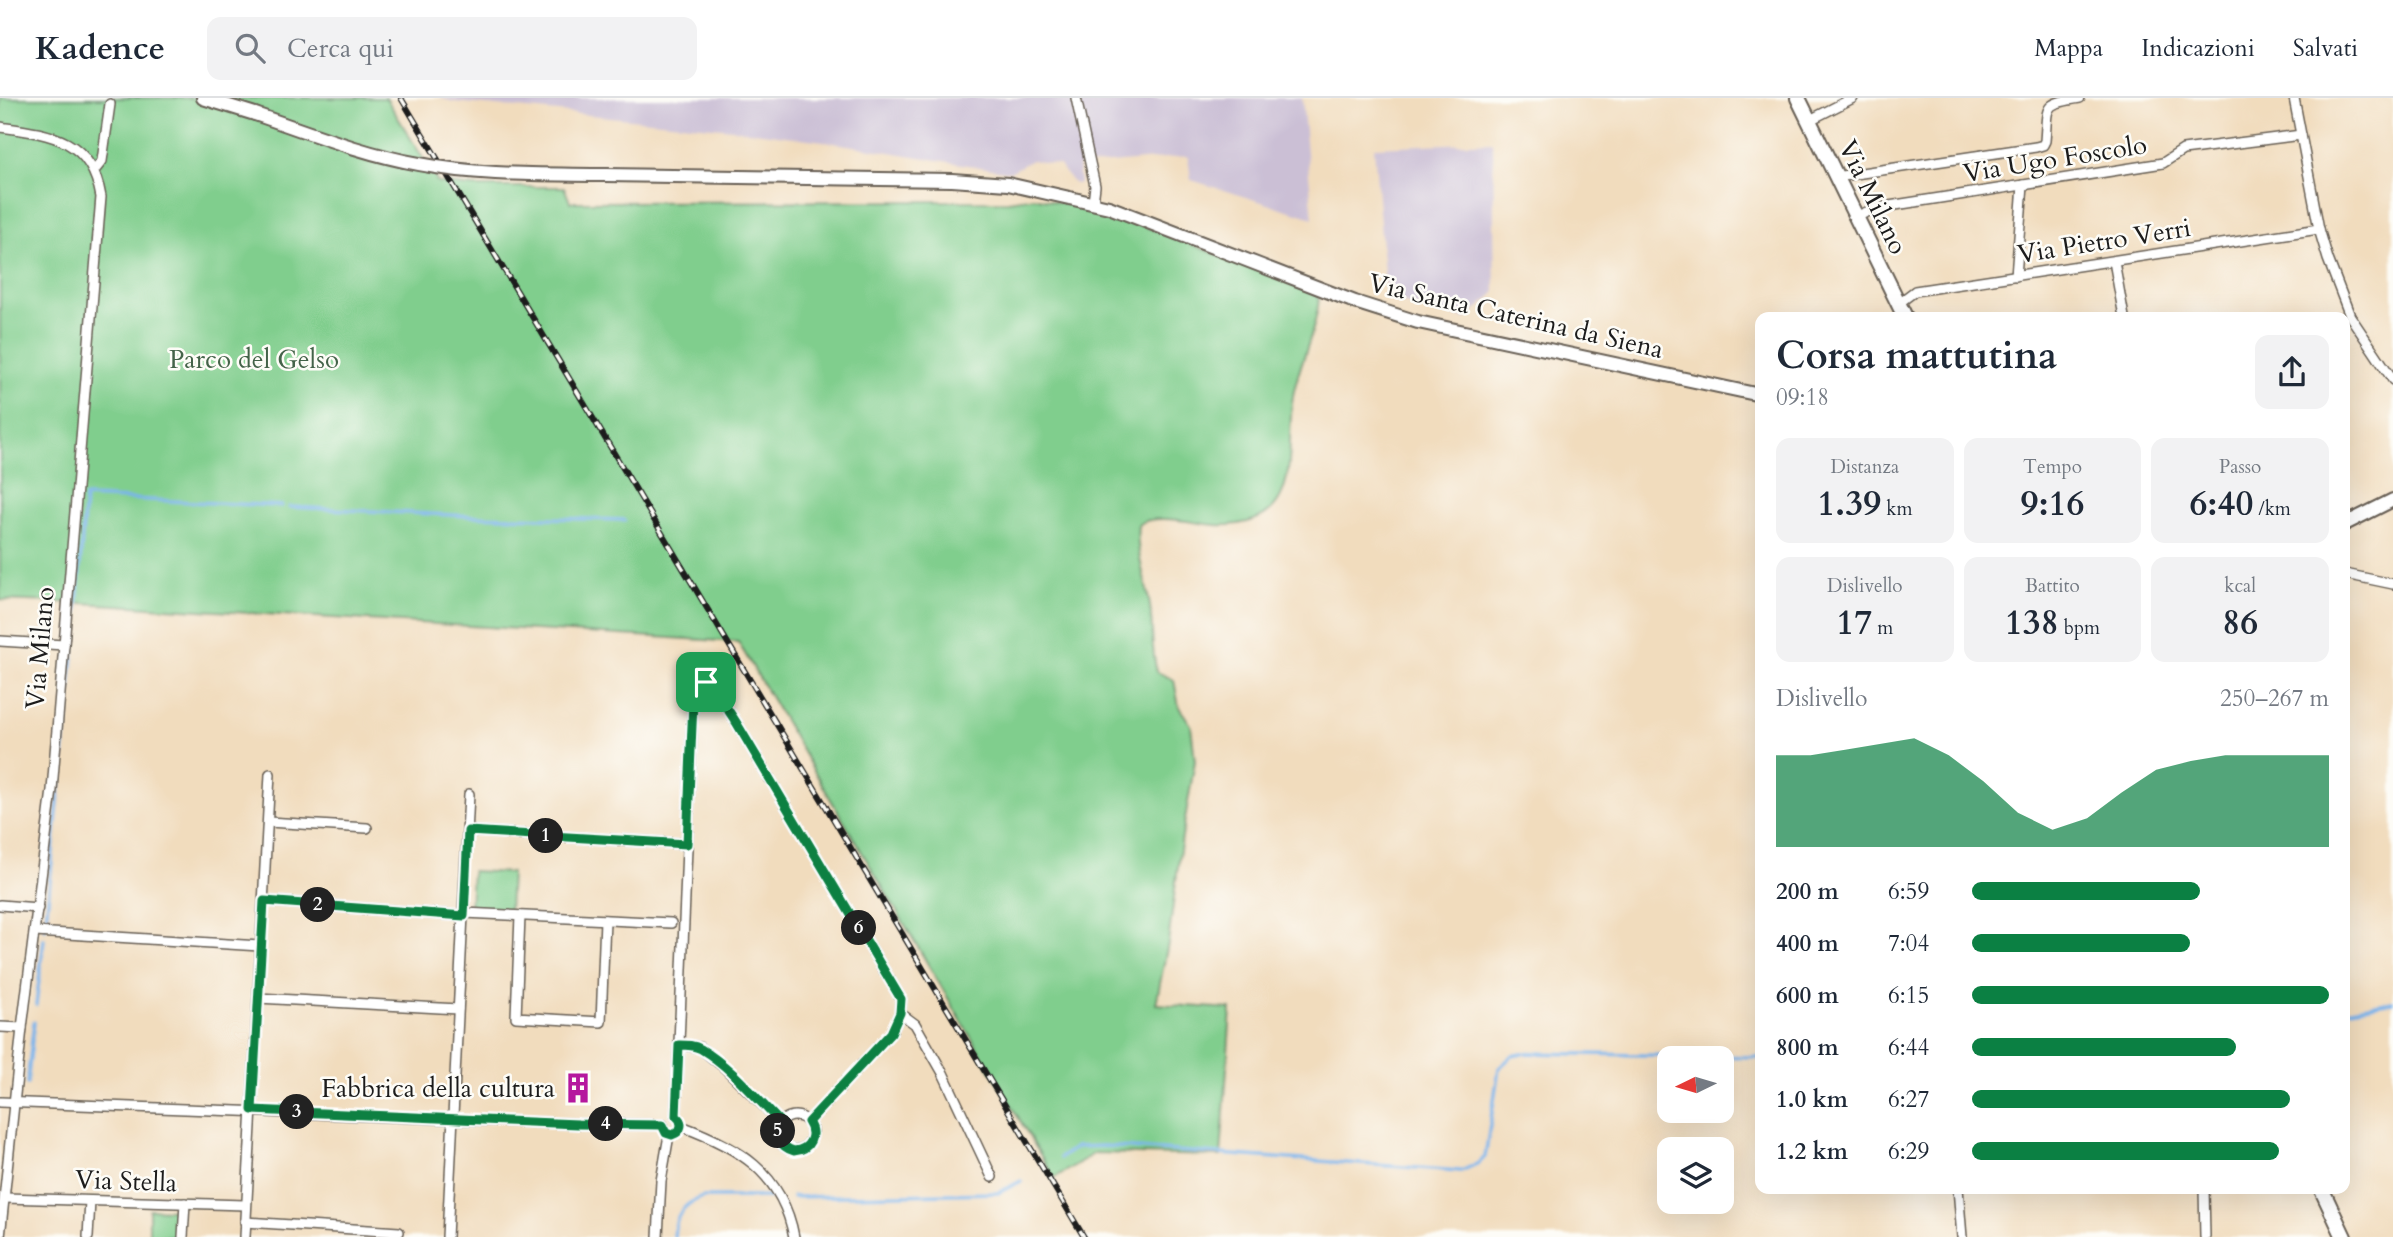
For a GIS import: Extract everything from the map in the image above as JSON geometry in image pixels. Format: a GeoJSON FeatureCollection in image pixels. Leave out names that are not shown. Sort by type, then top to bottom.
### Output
{"type":"FeatureCollection","features":[{"type":"Feature","properties":{"kind":"main road","name":"Via Milano"},"geometry":{"type":"LineString","coordinates":[[1798,98],[1902,310]]}},
{"type":"Feature","properties":{"kind":"main road"},"geometry":{"type":"LineString","coordinates":[[2324,1194],[2344,1237]]}},
{"type":"Feature","properties":{"kind":"street","name":"Via Santa Caterina da Siena"},"geometry":{"type":"LineString","coordinates":[[203,98],[380,154],[419,164],[488,172],[983,181],[1008,184],[1109,207],[1355,302],[1418,322],[1755,394]]}},
{"type":"Feature","properties":{"kind":"street"},"geometry":{"type":"LineString","coordinates":[[1076,98],[1095,187],[1093,203]]}},
{"type":"Feature","properties":{"kind":"street"},"geometry":{"type":"LineString","coordinates":[[1808,121],[1853,98]]}},
{"type":"Feature","properties":{"kind":"street"},"geometry":{"type":"LineString","coordinates":[[1835,177],[2043,145],[2049,106],[2053,102],[2080,98]]}},
{"type":"Feature","properties":{"kind":"street"},"geometry":{"type":"LineString","coordinates":[[2294,98],[2319,229],[2349,312]]}},
{"type":"Feature","properties":{"kind":"street"},"geometry":{"type":"LineString","coordinates":[[94,171],[102,161],[110,104]]}},
{"type":"Feature","properties":{"kind":"street","name":"Via Milano"},"geometry":{"type":"LineString","coordinates":[[0,127],[52,136],[67,142],[79,151],[94,171],[101,197],[52,790],[22,1028],[0,1237]]}},
{"type":"Feature","properties":{"kind":"street","name":"Via Ugo Foscolo"},"geometry":{"type":"LineString","coordinates":[[1855,217],[1874,209],[2163,163],[2183,150],[2301,135]]}},
{"type":"Feature","properties":{"kind":"street"},"geometry":{"type":"LineString","coordinates":[[2016,276],[2023,185]]}},
{"type":"Feature","properties":{"kind":"street","name":"Via Pietro Verri"},"geometry":{"type":"LineString","coordinates":[[1902,310],[1915,291],[2319,229]]}},
{"type":"Feature","properties":{"kind":"street"},"geometry":{"type":"LineString","coordinates":[[2114,261],[2123,312]]}},
{"type":"Feature","properties":{"kind":"street"},"geometry":{"type":"LineString","coordinates":[[2350,316],[2393,380]]}},
{"type":"Feature","properties":{"kind":"street"},"geometry":{"type":"LineString","coordinates":[[2350,522],[2393,500]]}},
{"type":"Feature","properties":{"kind":"street"},"geometry":{"type":"LineString","coordinates":[[2350,575],[2393,584]]}},
{"type":"Feature","properties":{"kind":"street"},"geometry":{"type":"LineString","coordinates":[[0,641],[64,645]]}},
{"type":"Feature","properties":{"kind":"street"},"geometry":{"type":"LineString","coordinates":[[669,1135],[678,1132],[681,1126],[676,1116],[693,702],[695,691],[706,682],[711,684],[736,722],[901,999],[900,1013],[891,1033],[808,1122]]}},
{"type":"Feature","properties":{"kind":"street"},"geometry":{"type":"LineString","coordinates":[[245,1237],[270,774]]}},
{"type":"Feature","properties":{"kind":"street"},"geometry":{"type":"LineString","coordinates":[[447,1237],[469,794]]}},
{"type":"Feature","properties":{"kind":"street"},"geometry":{"type":"LineString","coordinates":[[268,822],[367,828]]}},
{"type":"Feature","properties":{"kind":"street"},"geometry":{"type":"LineString","coordinates":[[468,831],[687,844]]}},
{"type":"Feature","properties":{"kind":"street"},"geometry":{"type":"LineString","coordinates":[[264,901],[464,914],[671,923]]}},
{"type":"Feature","properties":{"kind":"street"},"geometry":{"type":"LineString","coordinates":[[0,905],[38,908]]}},
{"type":"Feature","properties":{"kind":"street"},"geometry":{"type":"LineString","coordinates":[[520,916],[516,1017],[601,1022],[605,920]]}},
{"type":"Feature","properties":{"kind":"street"},"geometry":{"type":"LineString","coordinates":[[35,932],[260,946]]}},
{"type":"Feature","properties":{"kind":"street"},"geometry":{"type":"LineString","coordinates":[[258,998],[458,1009]]}},
{"type":"Feature","properties":{"kind":"street"},"geometry":{"type":"LineString","coordinates":[[900,1013],[915,1024],[943,1073],[992,1177]]}},
{"type":"Feature","properties":{"kind":"street"},"geometry":{"type":"LineString","coordinates":[[0,1027],[22,1028]]}},
{"type":"Feature","properties":{"kind":"street"},"geometry":{"type":"LineString","coordinates":[[679,1045],[699,1047],[781,1123]]}},
{"type":"Feature","properties":{"kind":"street"},"geometry":{"type":"LineString","coordinates":[[0,1102],[662,1125]]}},
{"type":"Feature","properties":{"kind":"street"},"geometry":{"type":"LineString","coordinates":[[669,1135],[663,1131],[662,1125],[666,1117],[676,1116]]}},
{"type":"Feature","properties":{"kind":"street"},"geometry":{"type":"LineString","coordinates":[[794,1116],[808,1122],[812,1138],[809,1144],[800,1150],[783,1146],[778,1135],[781,1123],[794,1116]]}},
{"type":"Feature","properties":{"kind":"street"},"geometry":{"type":"LineString","coordinates":[[681,1126],[726,1144],[757,1166],[767,1176],[781,1199],[794,1237]]}},
{"type":"Feature","properties":{"kind":"street"},"geometry":{"type":"LineString","coordinates":[[658,1237],[661,1181],[669,1135]]}},
{"type":"Feature","properties":{"kind":"street"},"geometry":{"type":"LineString","coordinates":[[1958,1194],[1962,1237]]}},
{"type":"Feature","properties":{"kind":"street"},"geometry":{"type":"LineString","coordinates":[[2204,1194],[2205,1237]]}},
{"type":"Feature","properties":{"kind":"street","name":"Via Stella"},"geometry":{"type":"LineString","coordinates":[[5,1198],[245,1205]]}},
{"type":"Feature","properties":{"kind":"street"},"geometry":{"type":"LineString","coordinates":[[88,1237],[90,1200]]}},
{"type":"Feature","properties":{"kind":"street"},"geometry":{"type":"LineString","coordinates":[[183,1237],[185,1203]]}},
{"type":"Feature","properties":{"kind":"street"},"geometry":{"type":"LineString","coordinates":[[245,1222],[399,1232]]}},
{"type":"Feature","properties":{"kind":"shaded area"},"geometry":{"type":"Polygon","coordinates":[[[438,98],[1302,98],[1313,218],[1191,180],[1188,156],[1078,166],[1080,183],[1074,184],[1059,165],[1032,160],[1010,172],[732,129],[455,102],[438,98]]]}},
{"type":"Feature","properties":{"kind":"shaded area"},"geometry":{"type":"Polygon","coordinates":[[[1493,142],[1495,293],[1466,319],[1386,298],[1374,147],[1493,142]]]}},
{"type":"Feature","properties":{"kind":"green space","name":"Parco del Gelso"},"geometry":{"type":"Polygon","coordinates":[[[0,98],[386,98],[438,183],[474,187],[564,187],[570,202],[1008,201],[1034,197],[1113,214],[1316,293],[1319,298],[1315,322],[1300,368],[1291,410],[1288,472],[1283,491],[1274,506],[1260,518],[1235,524],[1154,519],[1138,525],[1138,545],[1150,606],[1157,672],[1174,680],[1179,707],[1191,725],[1195,761],[1168,943],[1156,1004],[1231,1009],[1221,1156],[1095,1153],[1054,1178],[738,642],[0,600],[0,98]]]}},
{"type":"Feature","properties":{"kind":"green space"},"geometry":{"type":"Polygon","coordinates":[[[472,871],[511,873],[509,911],[470,908],[472,871]]]}},
{"type":"Feature","properties":{"kind":"green space"},"geometry":{"type":"Polygon","coordinates":[[[149,1209],[173,1210],[177,1216],[177,1236],[149,1236],[149,1209]]]}},
{"type":"Feature","properties":{"kind":"waterway"},"geometry":{"type":"LineString","coordinates":[[45,929],[74,645],[85,497],[282,506]]}},
{"type":"Feature","properties":{"kind":"waterway"},"geometry":{"type":"LineString","coordinates":[[289,507],[625,520]]}},
{"type":"Feature","properties":{"kind":"waterway"},"geometry":{"type":"LineString","coordinates":[[36,1005],[44,939]]}},
{"type":"Feature","properties":{"kind":"waterway"},"geometry":{"type":"LineString","coordinates":[[2350,1009],[2393,1002]]}},
{"type":"Feature","properties":{"kind":"waterway"},"geometry":{"type":"LineString","coordinates":[[27,1084],[34,1022]]}},
{"type":"Feature","properties":{"kind":"waterway"},"geometry":{"type":"LineString","coordinates":[[1060,1158],[1076,1147],[1104,1146],[1461,1171],[1479,1163],[1485,1157],[1499,1068],[1512,1056],[1527,1053],[1755,1057]]}},
{"type":"Feature","properties":{"kind":"waterway"},"geometry":{"type":"LineString","coordinates":[[793,1197],[998,1193],[1021,1181]]}},
{"type":"Feature","properties":{"kind":"waterway"},"geometry":{"type":"LineString","coordinates":[[674,1237],[681,1212],[690,1203],[703,1197],[771,1197]]}},
{"type":"Feature","properties":{"kind":"railway"},"geometry":{"type":"LineString","coordinates":[[401,98],[1084,1237]]}},
{"type":"Feature","properties":{"kind":"place","name":"Fabbrica della cultura"},"geometry":{"type":"Point","coordinates":[578,1088]}},
{"type":"Feature","properties":{"kind":"route"},"geometry":{"type":"LineString","coordinates":[[706,682],[711,684],[736,722],[901,999],[900,1013],[891,1033],[808,1122],[813,1132],[805,1148],[794,1151],[783,1146],[778,1135],[781,1123],[724,1067],[699,1047],[690,1045],[679,1045],[676,1116],[681,1126],[678,1132],[672,1135],[666,1133],[662,1125],[252,1110],[264,901],[464,916],[468,831],[687,844],[693,702],[695,691],[706,682]]}}]}
